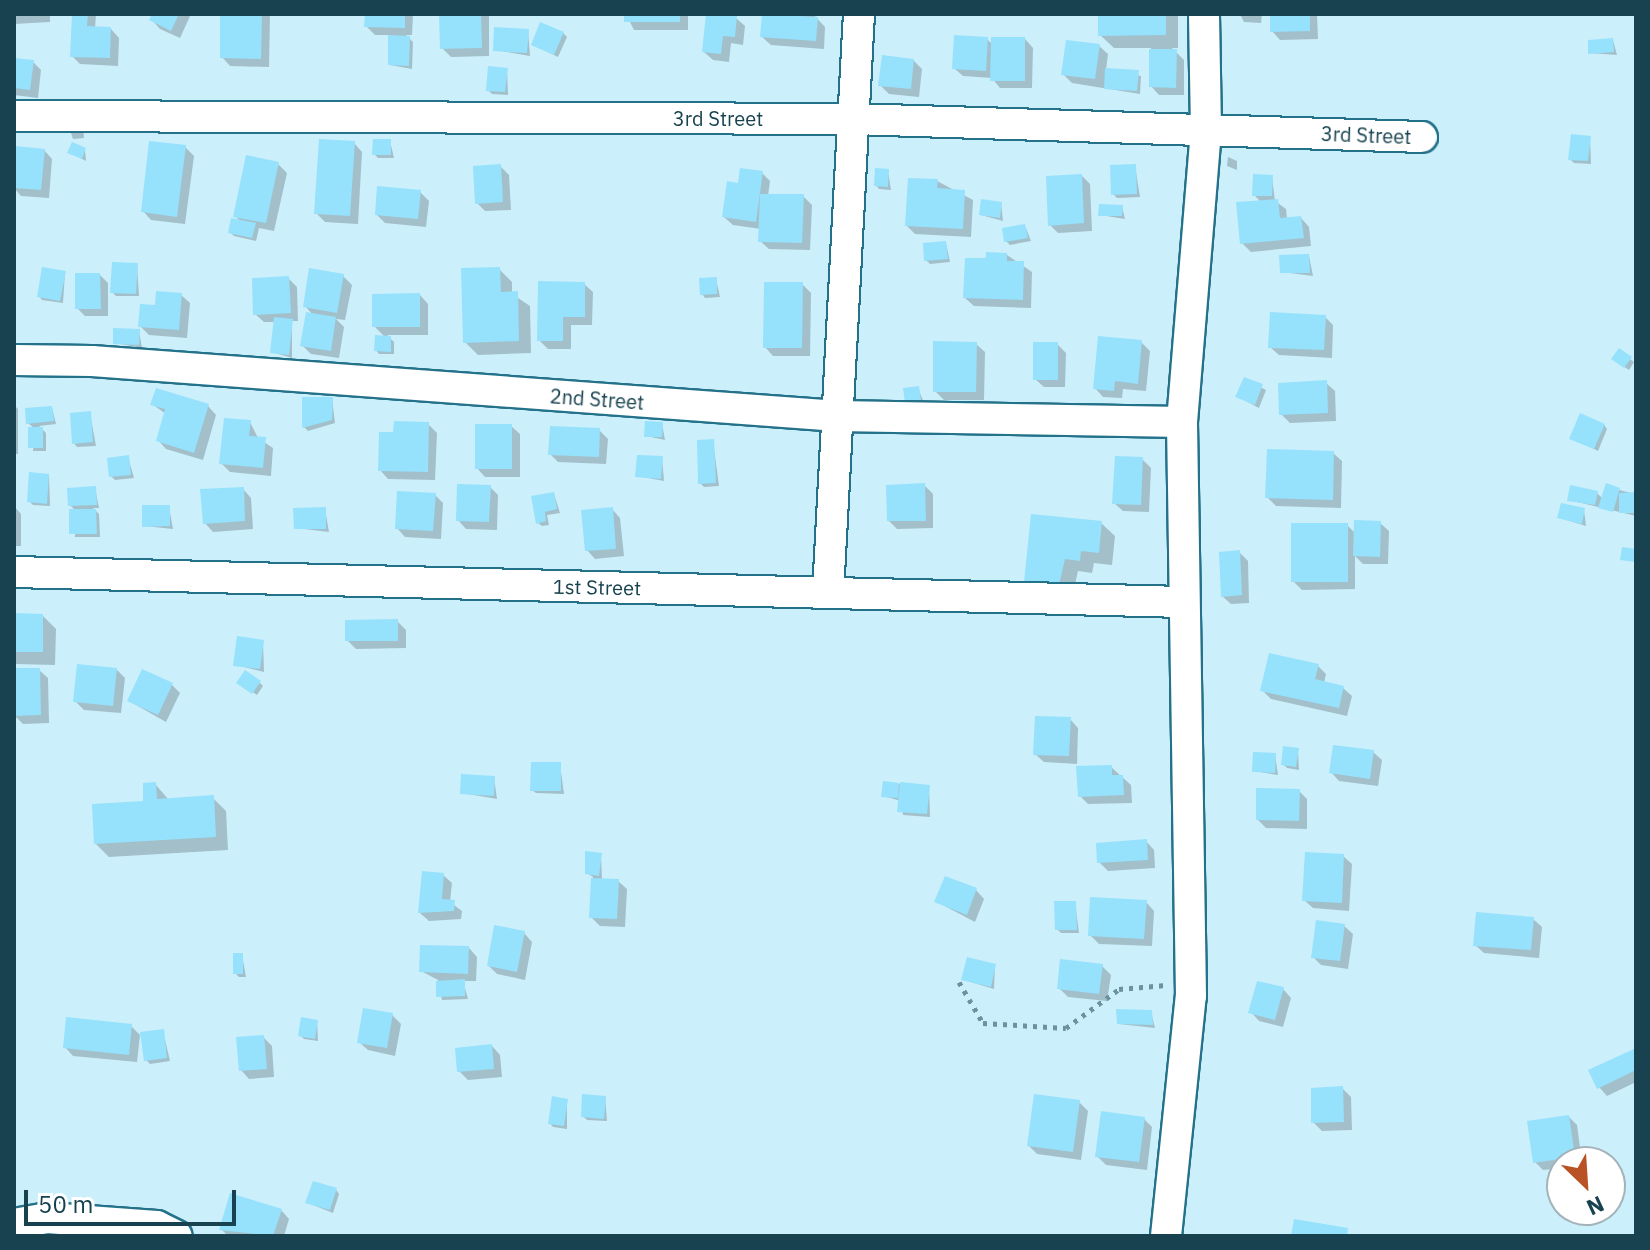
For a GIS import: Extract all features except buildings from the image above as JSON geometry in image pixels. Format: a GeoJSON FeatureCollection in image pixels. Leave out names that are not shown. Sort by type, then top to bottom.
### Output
{"type":"FeatureCollection","features":[{"type":"Feature","properties":{"kind":"street"},"geometry":{"type":"LineString","coordinates":[[828,593],[859,14]]}},
{"type":"Feature","properties":{"kind":"street"},"geometry":{"type":"LineString","coordinates":[[1166,1236],[1191,983],[1181,602],[1182,422],[1206,130],[1204,14]]}},
{"type":"Feature","properties":{"kind":"street","name":"3rd Street"},"geometry":{"type":"LineString","coordinates":[[14,116],[853,119],[1422,137]]}},
{"type":"Feature","properties":{"kind":"street","name":"2nd Street"},"geometry":{"type":"LineString","coordinates":[[14,360],[92,361],[838,416],[1182,422]]}},
{"type":"Feature","properties":{"kind":"street","name":"1st Street"},"geometry":{"type":"LineString","coordinates":[[14,572],[1181,602]]}},
{"type":"Feature","properties":{"kind":"street"},"geometry":{"type":"LineString","coordinates":[[14,1224],[47,1218],[157,1226],[177,1236]]}},
{"type":"Feature","properties":{"kind":"path"},"geometry":{"type":"LineString","coordinates":[[959,982],[983,1023],[1066,1028],[1119,989],[1191,983]]}}]}
